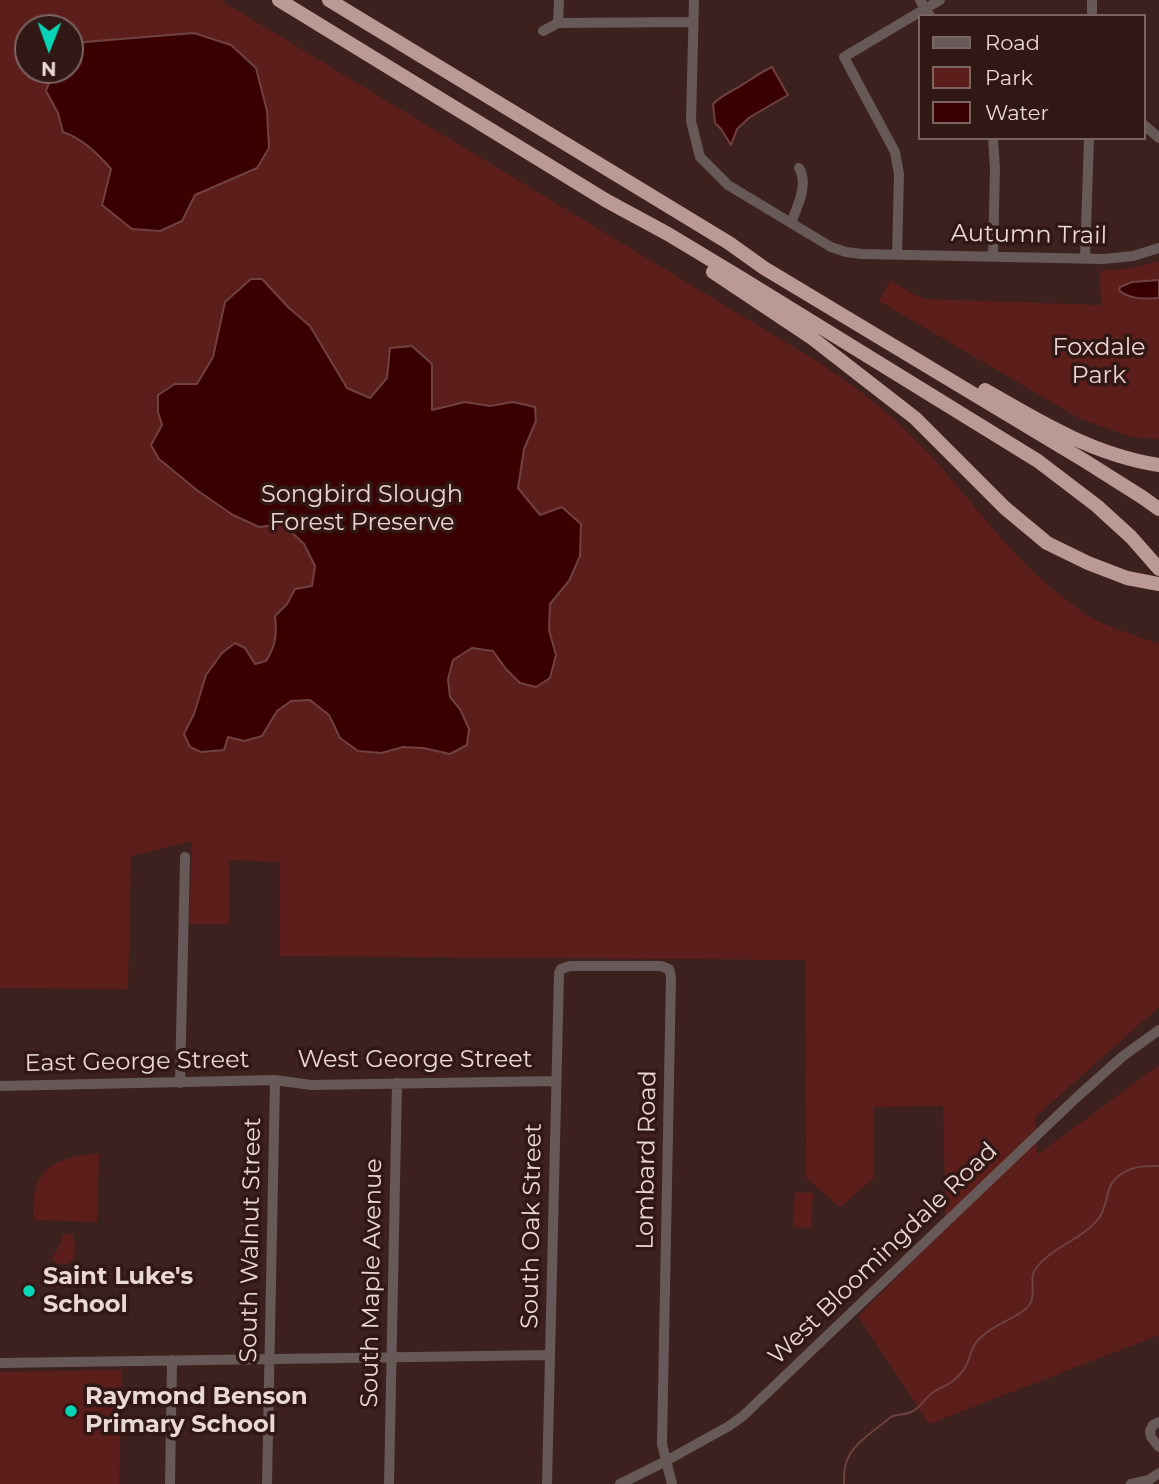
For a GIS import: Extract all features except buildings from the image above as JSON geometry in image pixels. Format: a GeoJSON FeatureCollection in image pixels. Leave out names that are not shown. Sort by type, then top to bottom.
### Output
{"type":"FeatureCollection","features":[{"type":"Feature","properties":{"kind":"highway"},"geometry":{"type":"LineString","coordinates":[[279,0],[607,201],[720,265],[1038,461],[1097,506],[1131,537],[1159,569]]}},
{"type":"Feature","properties":{"kind":"highway"},"geometry":{"type":"LineString","coordinates":[[329,0],[729,243],[764,268],[1085,461],[1159,509]]}},
{"type":"Feature","properties":{"kind":"highway"},"geometry":{"type":"LineString","coordinates":[[607,201],[812,338],[915,418],[1005,508],[1047,543],[1128,578],[1159,584]]}},
{"type":"Feature","properties":{"kind":"highway"},"geometry":{"type":"LineString","coordinates":[[729,243],[792,275],[1060,433],[1120,457],[1159,465]]}},
{"type":"Feature","properties":{"kind":"street"},"geometry":{"type":"LineString","coordinates":[[558,23],[559,0]]}},
{"type":"Feature","properties":{"kind":"street","name":"Autumn Trail"},"geometry":{"type":"LineString","coordinates":[[694,0],[691,121],[700,157],[728,185],[831,247],[846,252],[1085,259],[1125,257],[1159,248]]}},
{"type":"Feature","properties":{"kind":"street"},"geometry":{"type":"LineString","coordinates":[[897,254],[899,174],[895,152],[844,57],[940,0]]}},
{"type":"Feature","properties":{"kind":"street"},"geometry":{"type":"LineString","coordinates":[[543,31],[558,23],[693,22]]}},
{"type":"Feature","properties":{"kind":"street"},"geometry":{"type":"LineString","coordinates":[[1145,126],[1159,138]]}},
{"type":"Feature","properties":{"kind":"street"},"geometry":{"type":"LineString","coordinates":[[993,140],[993,256]]}},
{"type":"Feature","properties":{"kind":"street"},"geometry":{"type":"LineString","coordinates":[[1085,259],[1089,140]]}},
{"type":"Feature","properties":{"kind":"street"},"geometry":{"type":"LineString","coordinates":[[791,223],[802,191],[802,173],[799,168]]}},
{"type":"Feature","properties":{"kind":"street"},"geometry":{"type":"LineString","coordinates":[[180,1083],[185,857]]}},
{"type":"Feature","properties":{"kind":"street","name":"Lombard Road"},"geometry":{"type":"LineString","coordinates":[[561,969],[570,966],[661,966],[671,973],[662,1444],[666,1461]]}},
{"type":"Feature","properties":{"kind":"street","name":"South Oak Street"},"geometry":{"type":"LineString","coordinates":[[547,1484],[558,977],[561,969]]}},
{"type":"Feature","properties":{"kind":"street","name":"West Bloomingdale Road"},"geometry":{"type":"LineString","coordinates":[[620,1484],[729,1426],[752,1408],[1076,1098],[1159,1030]]}},
{"type":"Feature","properties":{"kind":"street","name":"East George Street"},"geometry":{"type":"LineString","coordinates":[[0,1086],[275,1080]]}},
{"type":"Feature","properties":{"kind":"street","name":"West George Street"},"geometry":{"type":"LineString","coordinates":[[275,1080],[311,1085],[556,1081]]}},
{"type":"Feature","properties":{"kind":"street","name":"South Walnut Street"},"geometry":{"type":"LineString","coordinates":[[267,1484],[275,1080]]}},
{"type":"Feature","properties":{"kind":"street","name":"South Maple Avenue"},"geometry":{"type":"LineString","coordinates":[[389,1484],[397,1083]]}},
{"type":"Feature","properties":{"kind":"street"},"geometry":{"type":"LineString","coordinates":[[0,1363],[550,1355]]}},
{"type":"Feature","properties":{"kind":"street"},"geometry":{"type":"LineString","coordinates":[[170,1484],[172,1360]]}},
{"type":"Feature","properties":{"kind":"street"},"geometry":{"type":"LineString","coordinates":[[1159,1422],[1150,1430],[1151,1437],[1159,1447]]}},
{"type":"Feature","properties":{"kind":"street"},"geometry":{"type":"LineString","coordinates":[[666,1461],[672,1484]]}},
{"type":"Feature","properties":{"kind":"street"},"geometry":{"type":"LineString","coordinates":[[1131,1484],[1149,1480],[1159,1473]]}},
{"type":"Feature","properties":{"kind":"green space","name":"Songbird Slough Forest Preserve"},"geometry":{"type":"Polygon","coordinates":[[[0,0],[220,0],[820,363],[871,400],[908,432],[1006,544],[1043,581],[1090,617],[1159,644],[1159,1007],[1035,1117],[1037,1155],[1159,1065],[1159,1335],[929,1424],[858,1316],[946,1228],[943,1106],[874,1107],[874,1178],[840,1207],[806,1178],[805,960],[280,956],[280,862],[229,860],[229,924],[189,924],[192,841],[131,856],[128,989],[0,988],[0,0]]]}},
{"type":"Feature","properties":{"kind":"green space","name":"Foxdale Park"},"geometry":{"type":"Polygon","coordinates":[[[1159,261],[1159,439],[1131,437],[1079,418],[879,301],[890,281],[925,299],[1101,305],[1100,271],[1134,268],[1159,261]]]}},
{"type":"Feature","properties":{"kind":"green space"},"geometry":{"type":"Polygon","coordinates":[[[99,1154],[97,1222],[34,1220],[36,1186],[47,1170],[71,1158],[99,1154]]]}},
{"type":"Feature","properties":{"kind":"green space"},"geometry":{"type":"Polygon","coordinates":[[[795,1192],[813,1193],[811,1228],[793,1227],[795,1192]]]}},
{"type":"Feature","properties":{"kind":"green space"},"geometry":{"type":"Polygon","coordinates":[[[63,1234],[73,1234],[75,1255],[69,1263],[58,1264],[52,1259],[63,1234]]]}},
{"type":"Feature","properties":{"kind":"green space"},"geometry":{"type":"Polygon","coordinates":[[[122,1370],[119,1484],[0,1484],[0,1372],[122,1370]]]}},
{"type":"Feature","properties":{"kind":"water"},"geometry":{"type":"Polygon","coordinates":[[[194,33],[231,45],[256,68],[267,111],[269,148],[257,168],[195,195],[182,221],[160,231],[132,229],[102,205],[111,169],[89,147],[63,132],[58,113],[46,91],[49,84],[84,84],[85,42],[194,33]]]}},
{"type":"Feature","properties":{"kind":"water"},"geometry":{"type":"Polygon","coordinates":[[[772,67],[788,95],[750,117],[737,129],[731,145],[715,123],[713,104],[772,67]]]}},
{"type":"Feature","properties":{"kind":"water"},"geometry":{"type":"Polygon","coordinates":[[[251,279],[262,279],[310,326],[347,388],[370,398],[387,378],[390,348],[412,346],[432,364],[432,410],[465,402],[490,406],[513,402],[535,407],[536,421],[524,449],[518,488],[540,515],[562,507],[581,524],[580,556],[569,581],[550,604],[549,630],[556,655],[550,678],[536,687],[520,683],[493,651],[472,648],[453,660],[448,679],[450,697],[460,709],[469,729],[467,745],[450,754],[403,747],[381,753],[358,751],[340,738],[329,715],[310,700],[291,701],[277,711],[262,736],[244,741],[228,737],[224,750],[201,752],[190,747],[184,734],[194,714],[206,675],[222,653],[235,643],[245,648],[255,664],[266,661],[275,640],[275,616],[287,604],[295,589],[312,586],[315,566],[304,544],[283,524],[259,527],[233,515],[159,459],[151,445],[162,425],[158,412],[158,395],[175,384],[197,384],[213,357],[225,302],[251,279]]]}},
{"type":"Feature","properties":{"kind":"water"},"geometry":{"type":"Polygon","coordinates":[[[1159,280],[1159,298],[1133,297],[1119,290],[1132,282],[1159,280]]]}},
{"type":"Feature","properties":{"kind":"waterway"},"geometry":{"type":"LineString","coordinates":[[844,1484],[847,1459],[862,1440],[891,1417],[915,1410],[932,1393],[954,1380],[964,1370],[976,1343],[991,1329],[1016,1316],[1030,1304],[1036,1268],[1043,1260],[1092,1226],[1099,1218],[1112,1183],[1117,1177],[1136,1168],[1159,1166]]}},
{"type":"Feature","properties":{"kind":"place","name":"Saint Luke's School"},"geometry":{"type":"Point","coordinates":[29,1291]}},
{"type":"Feature","properties":{"kind":"place","name":"Raymond Benson Primary School"},"geometry":{"type":"Point","coordinates":[71,1411]}}]}
